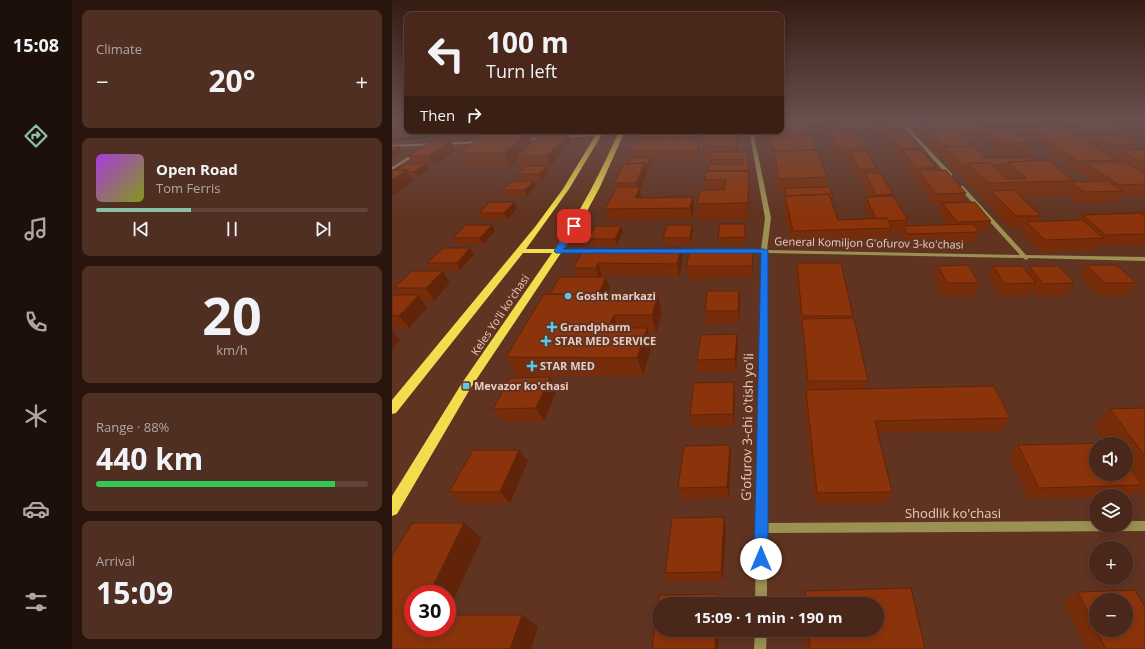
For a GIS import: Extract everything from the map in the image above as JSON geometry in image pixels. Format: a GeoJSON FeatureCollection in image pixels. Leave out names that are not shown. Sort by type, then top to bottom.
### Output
{"type":"FeatureCollection","features":[{"type":"Feature","properties":{"kind":"main road","name":"Keles Yoʻli koʻchasi"},"geometry":{"type":"LineString","coordinates":[[392,409],[520,251],[566,190],[589,151]]}},
{"type":"Feature","properties":{"kind":"main road","name":"Keles Yoʻli koʻchasi"},"geometry":{"type":"LineString","coordinates":[[392,509],[466,386],[558,251],[597,187],[613,151]]}},
{"type":"Feature","properties":{"kind":"main road"},"geometry":{"type":"LineString","coordinates":[[520,251],[558,251]]}},
{"type":"Feature","properties":{"kind":"street"},"geometry":{"type":"LineString","coordinates":[[392,169],[419,151]]}},
{"type":"Feature","properties":{"kind":"street","name":"G'ofurov 3-chi o'tish yo'li"},"geometry":{"type":"LineString","coordinates":[[755,151],[768,218],[764,251],[761,597]]}},
{"type":"Feature","properties":{"kind":"street"},"geometry":{"type":"LineString","coordinates":[[928,151],[952,178]]}},
{"type":"Feature","properties":{"kind":"street"},"geometry":{"type":"LineString","coordinates":[[958,184],[1026,258]]}},
{"type":"Feature","properties":{"kind":"street"},"geometry":{"type":"LineString","coordinates":[[558,251],[598,251]]}},
{"type":"Feature","properties":{"kind":"street"},"geometry":{"type":"LineString","coordinates":[[670,251],[709,251]]}},
{"type":"Feature","properties":{"kind":"street","name":"General Komiljon Gʻofurov 3-koʻchasi"},"geometry":{"type":"LineString","coordinates":[[733,251],[1026,258],[1145,259]]}},
{"type":"Feature","properties":{"kind":"street","name":"Shodlik ko'chasi"},"geometry":{"type":"LineString","coordinates":[[761,528],[1145,526]]}},
{"type":"Feature","properties":{"kind":"street"},"geometry":{"type":"LineString","coordinates":[[760,637],[760,649]]}},
{"type":"Feature","properties":{"kind":"building"},"geometry":{"type":"Polygon","coordinates":[[[416,151],[436,151],[429,156],[408,156],[416,151]]]}},
{"type":"Feature","properties":{"kind":"building"},"geometry":{"type":"Polygon","coordinates":[[[461,151],[506,151],[504,153],[459,153],[461,151]]]}},
{"type":"Feature","properties":{"kind":"building"},"geometry":{"type":"Polygon","coordinates":[[[522,151],[552,151],[547,156],[517,156],[522,151]]]}},
{"type":"Feature","properties":{"kind":"building"},"geometry":{"type":"Polygon","coordinates":[[[774,151],[817,151],[827,177],[779,179],[774,151]]]}},
{"type":"Feature","properties":{"kind":"building"},"geometry":{"type":"Polygon","coordinates":[[[903,151],[922,151],[936,168],[915,168],[903,151]]]}},
{"type":"Feature","properties":{"kind":"building"},"geometry":{"type":"Polygon","coordinates":[[[949,151],[978,151],[986,158],[1030,157],[1036,161],[1007,162],[1006,164],[992,165],[990,163],[969,163],[968,165],[963,165],[949,151]]]}},
{"type":"Feature","properties":{"kind":"building"},"geometry":{"type":"Polygon","coordinates":[[[1064,151],[1103,151],[1118,160],[1077,161],[1064,151]]]}},
{"type":"Feature","properties":{"kind":"building"},"geometry":{"type":"Polygon","coordinates":[[[1123,151],[1145,151],[1145,164],[1123,151]]]}},
{"type":"Feature","properties":{"kind":"building"},"geometry":{"type":"Polygon","coordinates":[[[711,152],[748,152],[748,171],[707,171],[709,164],[743,164],[743,159],[710,160],[711,152]]]}},
{"type":"Feature","properties":{"kind":"building"},"geometry":{"type":"Polygon","coordinates":[[[850,152],[867,152],[877,169],[859,169],[850,152]]]}},
{"type":"Feature","properties":{"kind":"building"},"geometry":{"type":"Polygon","coordinates":[[[631,157],[651,157],[646,167],[645,163],[627,164],[631,157]]]}},
{"type":"Feature","properties":{"kind":"building"},"geometry":{"type":"Polygon","coordinates":[[[1048,160],[1074,181],[988,183],[969,163],[990,163],[1007,179],[1026,178],[1007,162],[1048,160]]]}},
{"type":"Feature","properties":{"kind":"building"},"geometry":{"type":"Polygon","coordinates":[[[1124,162],[1145,174],[1145,184],[1119,185],[1086,163],[1124,162]]]}},
{"type":"Feature","properties":{"kind":"building"},"geometry":{"type":"Polygon","coordinates":[[[645,163],[636,183],[614,183],[624,164],[645,163]]]}},
{"type":"Feature","properties":{"kind":"building"},"geometry":{"type":"Polygon","coordinates":[[[406,164],[426,164],[414,172],[408,172],[407,170],[396,170],[406,164]]]}},
{"type":"Feature","properties":{"kind":"building"},"geometry":{"type":"Polygon","coordinates":[[[526,166],[547,166],[539,174],[518,174],[526,166]]]}},
{"type":"Feature","properties":{"kind":"building"},"geometry":{"type":"Polygon","coordinates":[[[392,170],[407,170],[392,180],[392,170]]]}},
{"type":"Feature","properties":{"kind":"building"},"geometry":{"type":"Polygon","coordinates":[[[918,170],[946,170],[966,193],[936,194],[918,170]]]}},
{"type":"Feature","properties":{"kind":"building"},"geometry":{"type":"Polygon","coordinates":[[[706,171],[749,171],[748,203],[697,204],[700,190],[724,190],[726,180],[705,180],[706,171]]]}},
{"type":"Feature","properties":{"kind":"building"},"geometry":{"type":"Polygon","coordinates":[[[865,173],[880,173],[893,194],[876,195],[865,173]]]}},
{"type":"Feature","properties":{"kind":"building"},"geometry":{"type":"Polygon","coordinates":[[[512,181],[534,181],[525,190],[502,190],[512,181]]]}},
{"type":"Feature","properties":{"kind":"building"},"geometry":{"type":"Polygon","coordinates":[[[1108,181],[1123,191],[1084,192],[1073,184],[1074,182],[1108,181]]]}},
{"type":"Feature","properties":{"kind":"building"},"geometry":{"type":"Polygon","coordinates":[[[617,187],[640,187],[635,198],[693,197],[690,208],[605,209],[617,187]]]}},
{"type":"Feature","properties":{"kind":"building"},"geometry":{"type":"Polygon","coordinates":[[[829,187],[833,197],[830,198],[829,194],[786,196],[785,188],[829,187]]]}},
{"type":"Feature","properties":{"kind":"building"},"geometry":{"type":"Polygon","coordinates":[[[1014,190],[1041,216],[1016,216],[991,191],[1014,190]]]}},
{"type":"Feature","properties":{"kind":"building"},"geometry":{"type":"Polygon","coordinates":[[[829,194],[838,220],[887,218],[892,228],[793,231],[785,196],[829,194]]]}},
{"type":"Feature","properties":{"kind":"building"},"geometry":{"type":"Polygon","coordinates":[[[893,196],[908,220],[889,221],[887,218],[876,219],[866,197],[893,196]]]}},
{"type":"Feature","properties":{"kind":"building"},"geometry":{"type":"Polygon","coordinates":[[[490,202],[514,202],[504,213],[479,213],[490,202]]]}},
{"type":"Feature","properties":{"kind":"building"},"geometry":{"type":"Polygon","coordinates":[[[975,202],[991,221],[957,222],[942,203],[975,202]]]}},
{"type":"Feature","properties":{"kind":"building"},"geometry":{"type":"Polygon","coordinates":[[[1140,213],[1145,216],[1145,234],[1106,235],[1082,215],[1140,213]]]}},
{"type":"Feature","properties":{"kind":"building"},"geometry":{"type":"Polygon","coordinates":[[[1082,220],[1104,238],[1045,240],[1026,222],[1082,220]]]}},
{"type":"Feature","properties":{"kind":"building"},"geometry":{"type":"Polygon","coordinates":[[[720,224],[745,224],[745,237],[718,238],[720,224]]]}},
{"type":"Feature","properties":{"kind":"building"},"geometry":{"type":"Polygon","coordinates":[[[973,224],[979,232],[907,234],[903,226],[973,224]]]}},
{"type":"Feature","properties":{"kind":"building"},"geometry":{"type":"Polygon","coordinates":[[[466,225],[492,225],[480,238],[453,238],[466,225]]]}},
{"type":"Feature","properties":{"kind":"building"},"geometry":{"type":"Polygon","coordinates":[[[667,225],[692,225],[690,238],[663,238],[667,225]]]}},
{"type":"Feature","properties":{"kind":"building"},"geometry":{"type":"Polygon","coordinates":[[[595,226],[621,226],[615,239],[588,239],[595,226]]]}},
{"type":"Feature","properties":{"kind":"building"},"geometry":{"type":"Polygon","coordinates":[[[443,248],[470,248],[457,263],[427,263],[443,248]]]}},
{"type":"Feature","properties":{"kind":"building"},"geometry":{"type":"Polygon","coordinates":[[[681,248],[677,264],[598,263],[596,268],[573,268],[584,249],[681,248]]]}},
{"type":"Feature","properties":{"kind":"building"},"geometry":{"type":"Polygon","coordinates":[[[690,250],[753,250],[752,266],[686,266],[690,250]]]}},
{"type":"Feature","properties":{"kind":"building"},"geometry":{"type":"Polygon","coordinates":[[[797,263],[841,263],[853,316],[802,316],[797,263]]]}},
{"type":"Feature","properties":{"kind":"building"},"geometry":{"type":"Polygon","coordinates":[[[968,265],[979,283],[947,283],[938,266],[968,265]]]}},
{"type":"Feature","properties":{"kind":"building"},"geometry":{"type":"Polygon","coordinates":[[[1087,265],[1117,265],[1136,283],[1105,283],[1087,265]]]}},
{"type":"Feature","properties":{"kind":"building"},"geometry":{"type":"Polygon","coordinates":[[[993,266],[1022,266],[1036,283],[1005,284],[993,266]]]}},
{"type":"Feature","properties":{"kind":"building"},"geometry":{"type":"Polygon","coordinates":[[[1029,266],[1059,266],[1074,283],[1043,284],[1029,266]]]}},
{"type":"Feature","properties":{"kind":"building"},"geometry":{"type":"Polygon","coordinates":[[[412,271],[443,271],[426,288],[394,288],[412,271]]]}},
{"type":"Feature","properties":{"kind":"building"},"geometry":{"type":"Polygon","coordinates":[[[560,277],[606,277],[598,295],[549,294],[560,277]]]}},
{"type":"Feature","properties":{"kind":"building"},"geometry":{"type":"Polygon","coordinates":[[[707,291],[739,291],[738,311],[705,311],[707,291]]]}},
{"type":"Feature","properties":{"kind":"building"},"geometry":{"type":"Polygon","coordinates":[[[544,294],[658,295],[652,315],[614,315],[608,328],[647,328],[637,358],[506,357],[544,294]]]}},
{"type":"Feature","properties":{"kind":"building"},"geometry":{"type":"Polygon","coordinates":[[[392,295],[419,295],[399,316],[392,316],[392,295]]]}},
{"type":"Feature","properties":{"kind":"building"},"geometry":{"type":"Polygon","coordinates":[[[854,318],[868,381],[808,381],[802,319],[854,318]]]}},
{"type":"Feature","properties":{"kind":"building"},"geometry":{"type":"Polygon","coordinates":[[[737,334],[735,359],[697,360],[701,335],[737,334]]]}},
{"type":"Feature","properties":{"kind":"building"},"geometry":{"type":"Polygon","coordinates":[[[550,377],[536,408],[493,409],[510,378],[550,377]]]}},
{"type":"Feature","properties":{"kind":"building"},"geometry":{"type":"Polygon","coordinates":[[[734,382],[733,414],[690,415],[694,383],[734,382]]]}},
{"type":"Feature","properties":{"kind":"building"},"geometry":{"type":"Polygon","coordinates":[[[994,386],[1010,418],[875,421],[892,492],[817,493],[806,390],[994,386]]]}},
{"type":"Feature","properties":{"kind":"building"},"geometry":{"type":"Polygon","coordinates":[[[1145,408],[1145,456],[1133,440],[1133,437],[1131,437],[1110,409],[1145,408]]]}},
{"type":"Feature","properties":{"kind":"building"},"geometry":{"type":"Polygon","coordinates":[[[1089,444],[1089,481],[1133,481],[1133,472],[1142,485],[1039,488],[1018,445],[1089,444]]]}},
{"type":"Feature","properties":{"kind":"building"},"geometry":{"type":"Polygon","coordinates":[[[730,445],[727,487],[678,488],[684,446],[730,445]]]}},
{"type":"Feature","properties":{"kind":"building"},"geometry":{"type":"Polygon","coordinates":[[[473,450],[519,450],[500,492],[449,492],[473,450]]]}},
{"type":"Feature","properties":{"kind":"building"},"geometry":{"type":"Polygon","coordinates":[[[724,517],[721,572],[665,573],[672,518],[724,517]]]}},
{"type":"Feature","properties":{"kind":"building"},"geometry":{"type":"Polygon","coordinates":[[[412,523],[464,523],[433,585],[404,585],[404,637],[456,637],[456,615],[522,615],[510,649],[392,649],[392,556],[412,523]]]}},
{"type":"Feature","properties":{"kind":"building"},"geometry":{"type":"Polygon","coordinates":[[[911,588],[925,649],[810,649],[809,637],[884,637],[884,597],[805,597],[805,591],[911,588]]]}},
{"type":"Feature","properties":{"kind":"building"},"geometry":{"type":"Polygon","coordinates":[[[1135,590],[1145,607],[1145,649],[1106,649],[1100,637],[1133,637],[1133,593],[1089,593],[1089,615],[1078,592],[1135,590]]]}},
{"type":"Feature","properties":{"kind":"building"},"geometry":{"type":"Polygon","coordinates":[[[718,594],[718,597],[659,597],[659,595],[718,594]]]}},
{"type":"Feature","properties":{"kind":"building"},"geometry":{"type":"Polygon","coordinates":[[[654,637],[716,637],[715,649],[652,649],[654,637]]]}},
{"type":"Feature","properties":{"kind":"place","name":"Gosht markazi"},"geometry":{"type":"Point","coordinates":[568,296]}},
{"type":"Feature","properties":{"kind":"place","name":"Grandpharm"},"geometry":{"type":"Point","coordinates":[552,327]}},
{"type":"Feature","properties":{"kind":"place","name":"STAR MED SERVICE"},"geometry":{"type":"Point","coordinates":[546,341]}},
{"type":"Feature","properties":{"kind":"place","name":"STAR MED"},"geometry":{"type":"Point","coordinates":[532,366]}},
{"type":"Feature","properties":{"kind":"place","name":"Mevazor ko'chasi"},"geometry":{"type":"Point","coordinates":[466,386]}},
{"type":"Feature","properties":{"kind":"route"},"geometry":{"type":"LineString","coordinates":[[574,226],[558,251],[764,251],[761,559]]}}]}
